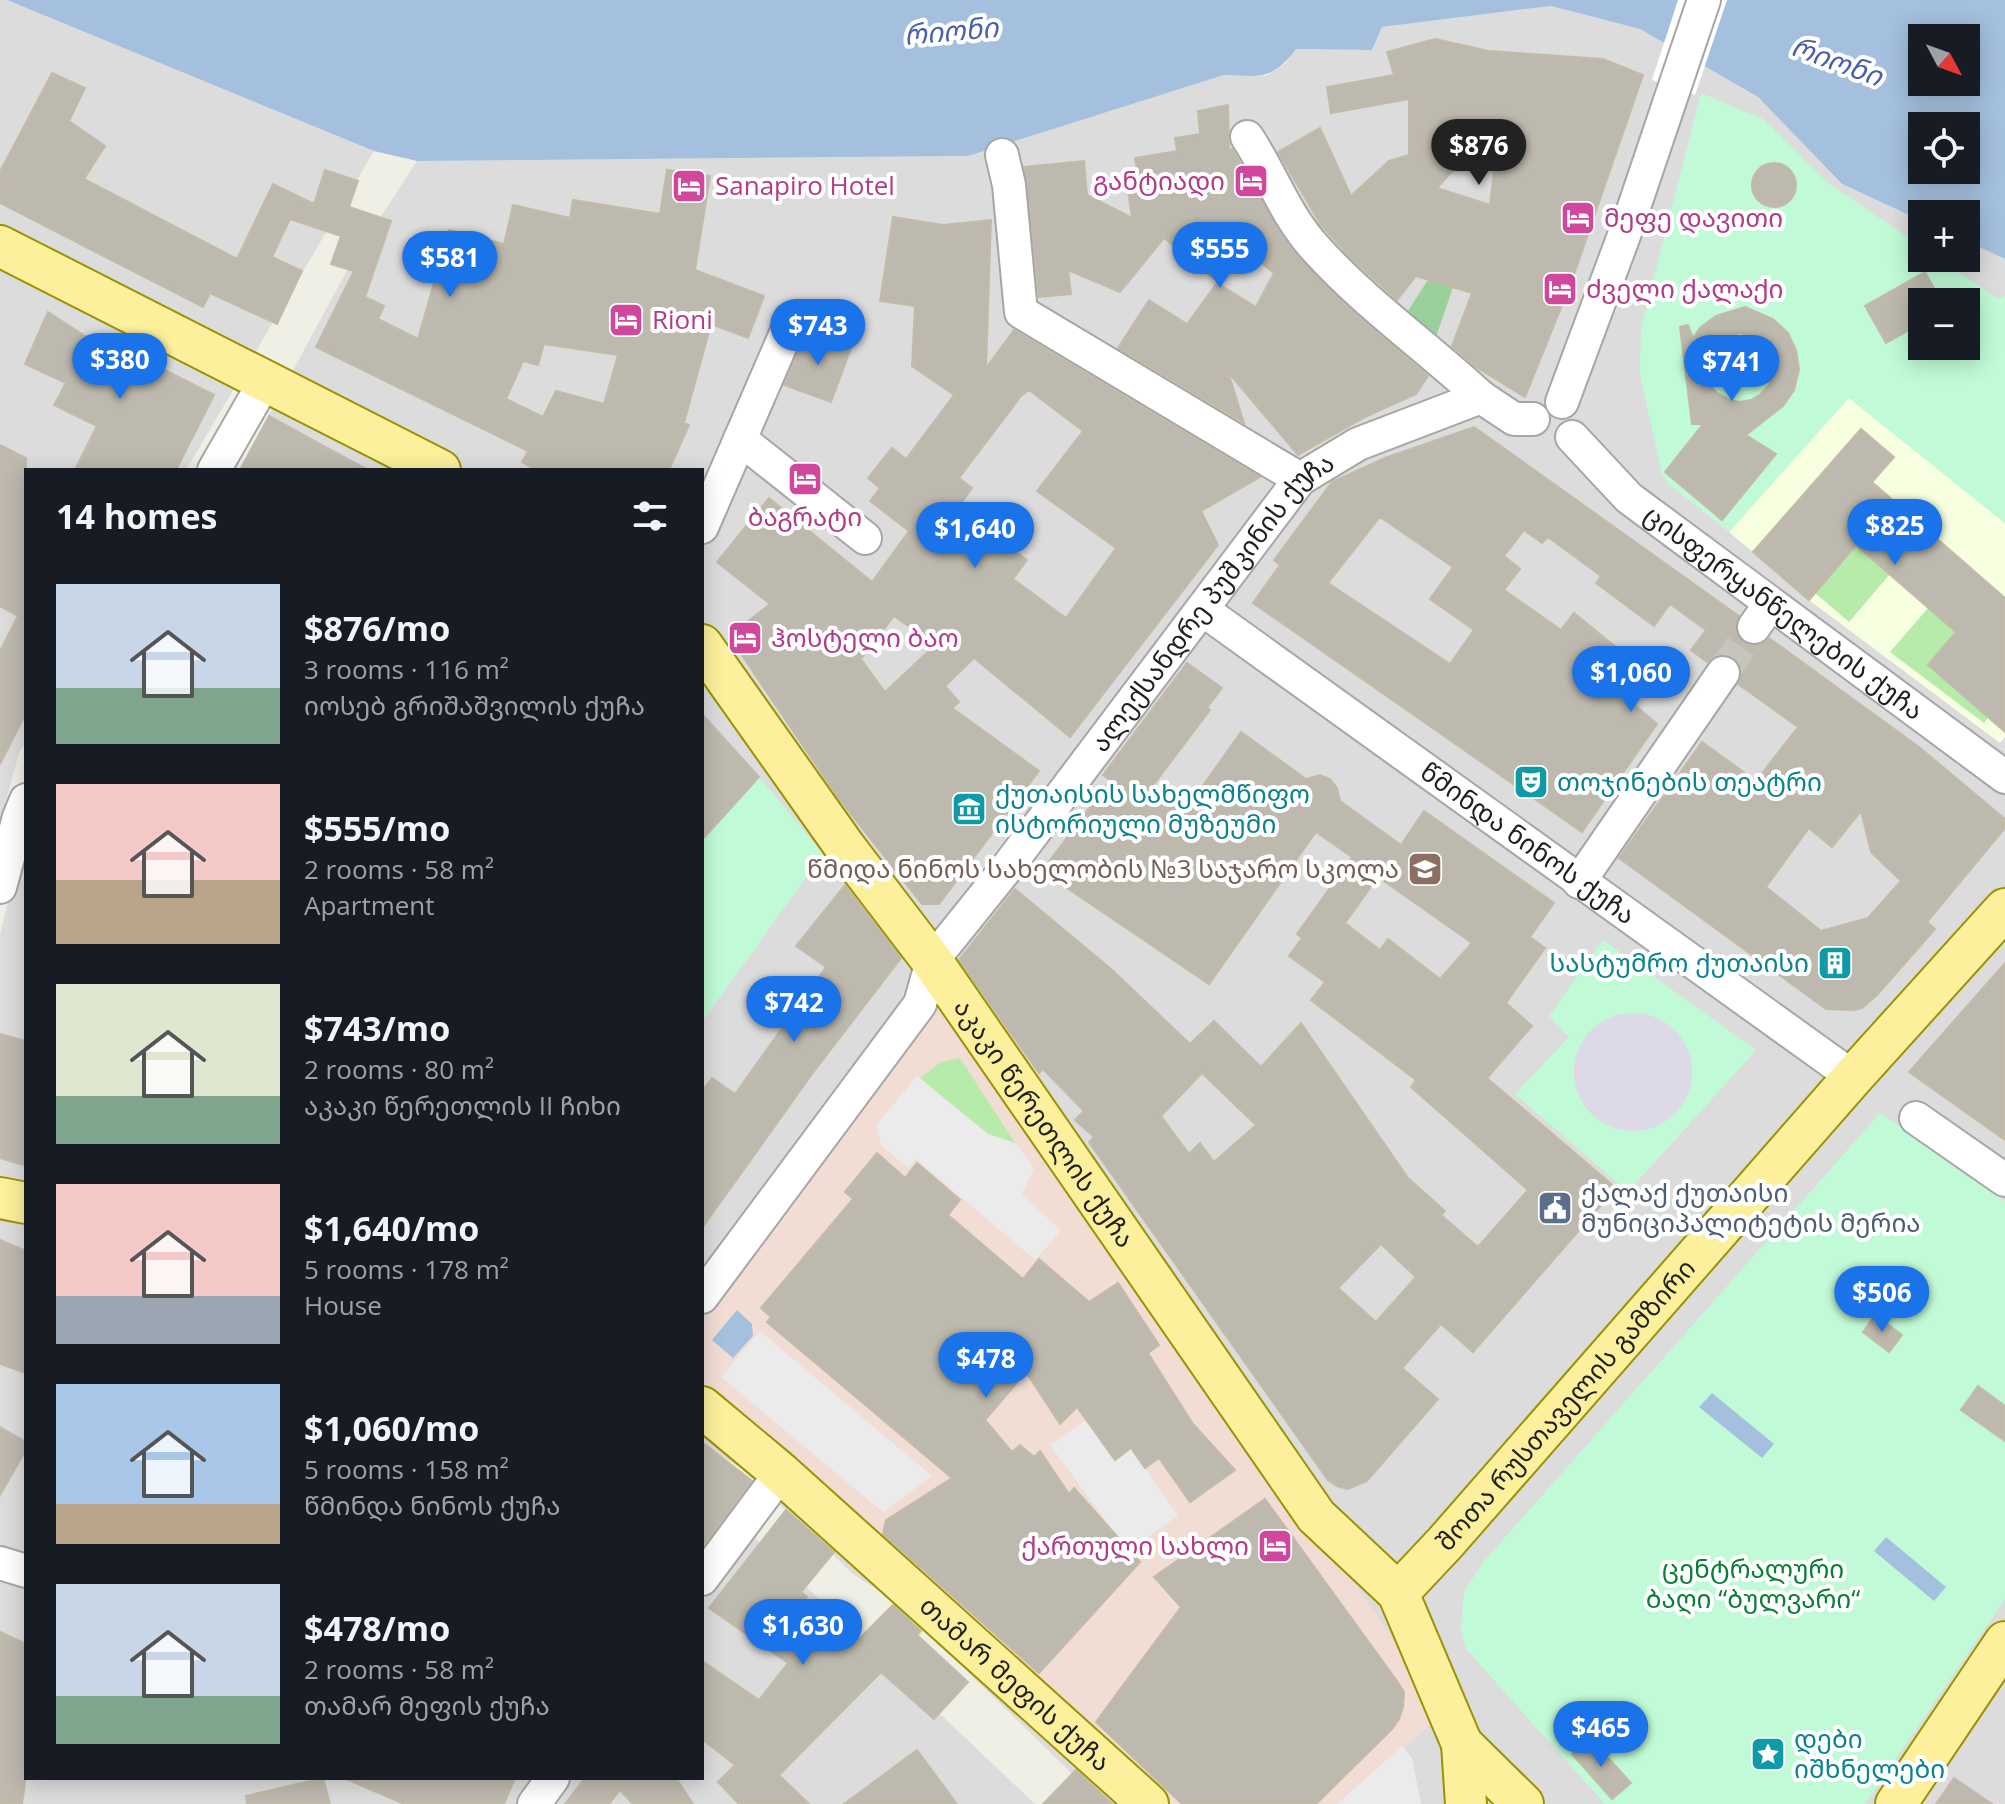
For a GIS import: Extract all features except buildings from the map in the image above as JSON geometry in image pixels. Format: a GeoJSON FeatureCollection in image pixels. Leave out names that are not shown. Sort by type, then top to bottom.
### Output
{"type":"FeatureCollection","features":[{"type":"Feature","properties":{"kind":"main road"},"geometry":{"type":"LineString","coordinates":[[2,252],[436,468]]}},
{"type":"Feature","properties":{"kind":"main road","name":"აკაკი წერეთლის ქუჩა"},"geometry":{"type":"LineString","coordinates":[[704,648],[845,847],[932,961],[1316,1516],[1398,1593]]}},
{"type":"Feature","properties":{"kind":"main road","name":"შოთა რუსთაველის გამზირი"},"geometry":{"type":"LineString","coordinates":[[1398,1593],[2005,909]]}},
{"type":"Feature","properties":{"kind":"main road"},"geometry":{"type":"LineString","coordinates":[[0,1198],[24,1203]]}},
{"type":"Feature","properties":{"kind":"main road","name":"თამარ მეფის ქუჩა"},"geometry":{"type":"LineString","coordinates":[[704,1409],[781,1473],[1148,1804]]}},
{"type":"Feature","properties":{"kind":"main road"},"geometry":{"type":"LineString","coordinates":[[1398,1593],[1462,1744],[1466,1804]]}},
{"type":"Feature","properties":{"kind":"main road"},"geometry":{"type":"LineString","coordinates":[[1896,1804],[1998,1668]]}},
{"type":"Feature","properties":{"kind":"main road"},"geometry":{"type":"LineString","coordinates":[[1462,1744],[1523,1804]]}},
{"type":"Feature","properties":{"kind":"street"},"geometry":{"type":"LineString","coordinates":[[1562,402],[1704,0]]}},
{"type":"Feature","properties":{"kind":"street"},"geometry":{"type":"LineString","coordinates":[[1247,137],[1285,209],[1316,249],[1363,297],[1481,397],[1514,419],[1533,419]]}},
{"type":"Feature","properties":{"kind":"street"},"geometry":{"type":"LineString","coordinates":[[1002,155],[1009,185],[1021,312],[1300,479]]}},
{"type":"Feature","properties":{"kind":"street"},"geometry":{"type":"LineString","coordinates":[[704,522],[790,324]]}},
{"type":"Feature","properties":{"kind":"street"},"geometry":{"type":"LineString","coordinates":[[215,468],[265,381]]}},
{"type":"Feature","properties":{"kind":"street","name":"ალექსანდრე პუშკინის ქუჩა"},"geometry":{"type":"LineString","coordinates":[[932,961],[1006,869],[1300,479],[1358,444],[1481,397]]}},
{"type":"Feature","properties":{"kind":"street"},"geometry":{"type":"LineString","coordinates":[[1562,402],[1573,412],[1576,420],[1572,437],[1557,445],[1546,443],[1537,435],[1533,419],[1545,403],[1562,402]]}},
{"type":"Feature","properties":{"kind":"street","name":"ცისფერყანწელების ქუჩა"},"geometry":{"type":"LineString","coordinates":[[1572,437],[1629,498],[1762,615],[2005,777]]}},
{"type":"Feature","properties":{"kind":"street"},"geometry":{"type":"LineString","coordinates":[[740,439],[780,471]]}},
{"type":"Feature","properties":{"kind":"street","name":"წმინდა ნინოს ქუჩა"},"geometry":{"type":"LineString","coordinates":[[1203,610],[1853,1077]]}},
{"type":"Feature","properties":{"kind":"street"},"geometry":{"type":"LineString","coordinates":[[1579,882],[1723,673]]}},
{"type":"Feature","properties":{"kind":"street"},"geometry":{"type":"LineString","coordinates":[[0,887],[24,805]]}},
{"type":"Feature","properties":{"kind":"street"},"geometry":{"type":"LineString","coordinates":[[704,1294],[920,1004],[932,961]]}},
{"type":"Feature","properties":{"kind":"street"},"geometry":{"type":"LineString","coordinates":[[1916,1118],[2005,1180]]}},
{"type":"Feature","properties":{"kind":"street"},"geometry":{"type":"LineString","coordinates":[[704,1576],[781,1473]]}},
{"type":"Feature","properties":{"kind":"street"},"geometry":{"type":"LineString","coordinates":[[0,1563],[24,1570]]}},
{"type":"Feature","properties":{"kind":"street"},"geometry":{"type":"LineString","coordinates":[[534,1804],[552,1780]]}},
{"type":"Feature","properties":{"kind":"shaded area"},"geometry":{"type":"Polygon","coordinates":[[[0,0],[7,0],[374,151],[187,468],[24,468],[24,744],[0,823],[0,0]]]}},
{"type":"Feature","properties":{"kind":"shaded area"},"geometry":{"type":"Polygon","coordinates":[[[1551,6],[1640,29],[1758,97],[1842,184],[1908,215],[1908,272],[1980,272],[1980,247],[2005,259],[2005,1804],[1103,1804],[896,1602],[853,1574],[741,1468],[704,1445],[704,468],[240,468],[351,263],[417,161],[968,156],[1224,75],[1266,76],[1285,64],[1295,49],[1372,50],[1382,27],[1551,6]]]}},
{"type":"Feature","properties":{"kind":"shaded area"},"geometry":{"type":"Polygon","coordinates":[[[1848,397],[2005,523],[2005,737],[2000,743],[1809,600],[1729,532],[1848,397]]]}},
{"type":"Feature","properties":{"kind":"shaded area"},"geometry":{"type":"Polygon","coordinates":[[[24,836],[24,1194],[0,1187],[0,935],[24,836]]]}},
{"type":"Feature","properties":{"kind":"shaded area"},"geometry":{"type":"Polygon","coordinates":[[[947,993],[1424,1684],[1429,1725],[1344,1804],[1160,1804],[704,1398],[704,1320],[947,993]]]}},
{"type":"Feature","properties":{"kind":"shaded area"},"geometry":{"type":"Polygon","coordinates":[[[1633,1013],[1656,1017],[1675,1030],[1688,1049],[1692,1072],[1688,1095],[1675,1114],[1656,1127],[1633,1131],[1610,1127],[1591,1114],[1578,1095],[1574,1072],[1578,1049],[1591,1030],[1610,1017],[1633,1013]]]}},
{"type":"Feature","properties":{"kind":"shaded area"},"geometry":{"type":"Polygon","coordinates":[[[917,1076],[988,1134],[1015,1143],[1034,1168],[1022,1194],[1061,1231],[1035,1260],[916,1159],[908,1168],[881,1145],[876,1125],[917,1076]]]}},
{"type":"Feature","properties":{"kind":"shaded area"},"geometry":{"type":"Polygon","coordinates":[[[0,1197],[24,1204],[24,1780],[704,1780],[704,1490],[1035,1804],[0,1804],[0,1197]]]}},
{"type":"Feature","properties":{"kind":"shaded area"},"geometry":{"type":"Polygon","coordinates":[[[760,1331],[932,1476],[883,1512],[721,1377],[760,1331]]]}},
{"type":"Feature","properties":{"kind":"shaded area"},"geometry":{"type":"Polygon","coordinates":[[[1086,1420],[1115,1460],[1131,1448],[1178,1516],[1128,1551],[1050,1445],[1086,1420]]]}},
{"type":"Feature","properties":{"kind":"shaded area"},"geometry":{"type":"Polygon","coordinates":[[[1402,1746],[1412,1758],[1421,1804],[1337,1804],[1402,1746]]]}},
{"type":"Feature","properties":{"kind":"green space"},"geometry":{"type":"Polygon","coordinates":[[[1701,93],[1763,119],[1828,183],[1908,237],[1908,272],[1958,272],[1998,299],[2005,296],[2005,523],[1849,398],[1729,532],[1670,485],[1662,475],[1640,374],[1641,328],[1701,93]]]}},
{"type":"Feature","properties":{"kind":"green space"},"geometry":{"type":"Polygon","coordinates":[[[1428,280],[1453,287],[1436,337],[1406,314],[1428,280]]]}},
{"type":"Feature","properties":{"kind":"green space"},"geometry":{"type":"Polygon","coordinates":[[[1856,545],[1890,574],[1849,622],[1815,593],[1856,545]]]}},
{"type":"Feature","properties":{"kind":"green space"},"geometry":{"type":"Polygon","coordinates":[[[1928,608],[1956,632],[1928,665],[1988,718],[1984,723],[1890,652],[1928,608]]]}},
{"type":"Feature","properties":{"kind":"green space"},"geometry":{"type":"Polygon","coordinates":[[[759,777],[823,854],[704,1019],[704,838],[759,777]]]}},
{"type":"Feature","properties":{"kind":"green space"},"geometry":{"type":"Polygon","coordinates":[[[1603,940],[1756,1050],[1628,1192],[1515,1094],[1569,1037],[1549,1016],[1603,940]]]}},
{"type":"Feature","properties":{"kind":"green space"},"geometry":{"type":"Polygon","coordinates":[[[960,1058],[1015,1143],[988,1134],[920,1078],[941,1062],[960,1058]]]}},
{"type":"Feature","properties":{"kind":"green space","name":"ცენტრალური ბაღი “ბულვარი“"},"geometry":{"type":"Polygon","coordinates":[[[1880,1113],[2005,1201],[2005,1599],[1865,1804],[1605,1804],[1466,1649],[1461,1628],[1464,1591],[1486,1559],[1880,1113]]]}},
{"type":"Feature","properties":{"kind":"water","name":"რიონი"},"geometry":{"type":"Polygon","coordinates":[[[7,0],[2005,0],[2005,259],[1980,247],[1980,200],[1908,200],[1908,215],[1842,184],[1758,97],[1640,29],[1551,6],[1382,27],[1372,50],[1296,49],[1272,72],[1247,76],[1224,75],[968,156],[417,161],[374,151],[7,0]]]}},
{"type":"Feature","properties":{"kind":"water"},"geometry":{"type":"Polygon","coordinates":[[[1740,352],[1751,356],[1755,367],[1751,378],[1740,382],[1729,378],[1725,367],[1729,356],[1740,352]]]}},
{"type":"Feature","properties":{"kind":"water"},"geometry":{"type":"Polygon","coordinates":[[[737,1310],[752,1324],[753,1336],[733,1358],[712,1340],[737,1310]]]}},
{"type":"Feature","properties":{"kind":"water"},"geometry":{"type":"Polygon","coordinates":[[[1712,1393],[1774,1444],[1762,1458],[1699,1407],[1712,1393]]]}},
{"type":"Feature","properties":{"kind":"water"},"geometry":{"type":"Polygon","coordinates":[[[1886,1537],[1946,1587],[1934,1601],[1874,1551],[1886,1537]]]}},
{"type":"Feature","properties":{"kind":"pier"},"geometry":{"type":"Polygon","coordinates":[[[1678,0],[1727,0],[1695,95],[1652,80],[1678,0]]]}},
{"type":"Feature","properties":{"kind":"tunnel"},"geometry":{"type":"LineString","coordinates":[[1723,673],[1754,627]]}},
{"type":"Feature","properties":{"kind":"place","name":"განტიადი"},"geometry":{"type":"Point","coordinates":[1251,181]}},
{"type":"Feature","properties":{"kind":"place","name":"Sanapiro Hotel"},"geometry":{"type":"Point","coordinates":[689,186]}},
{"type":"Feature","properties":{"kind":"place","name":"მეფე დავითი"},"geometry":{"type":"Point","coordinates":[1578,218]}},
{"type":"Feature","properties":{"kind":"place","name":"ძველი ქალაქი"},"geometry":{"type":"Point","coordinates":[1560,289]}},
{"type":"Feature","properties":{"kind":"place","name":"Rioni"},"geometry":{"type":"Point","coordinates":[626,320]}},
{"type":"Feature","properties":{"kind":"place","name":"ბაგრატი"},"geometry":{"type":"Point","coordinates":[805,479]}},
{"type":"Feature","properties":{"kind":"place","name":"ჰოსტელი ბაო"},"geometry":{"type":"Point","coordinates":[745,638]}},
{"type":"Feature","properties":{"kind":"place","name":"თოჯინების თეატრი"},"geometry":{"type":"Point","coordinates":[1531,782]}},
{"type":"Feature","properties":{"kind":"place","name":"ქუთაისის სახელმწიფო ისტორიული მუზეუმი"},"geometry":{"type":"Point","coordinates":[969,809]}},
{"type":"Feature","properties":{"kind":"place","name":"წმიდა ნინოს სახელობის №3 საჯარო სკოლა"},"geometry":{"type":"Point","coordinates":[1425,869]}},
{"type":"Feature","properties":{"kind":"place","name":"სასტუმრო ქუთაისი"},"geometry":{"type":"Point","coordinates":[1835,963]}},
{"type":"Feature","properties":{"kind":"place","name":"ქალაქ ქუთაისი მუნიციპალიტეტის მერია"},"geometry":{"type":"Point","coordinates":[1555,1208]}},
{"type":"Feature","properties":{"kind":"place","name":"ქართული სახლი"},"geometry":{"type":"Point","coordinates":[1275,1546]}},
{"type":"Feature","properties":{"kind":"place","name":"დები იშხნელები"},"geometry":{"type":"Point","coordinates":[1768,1754]}}]}
